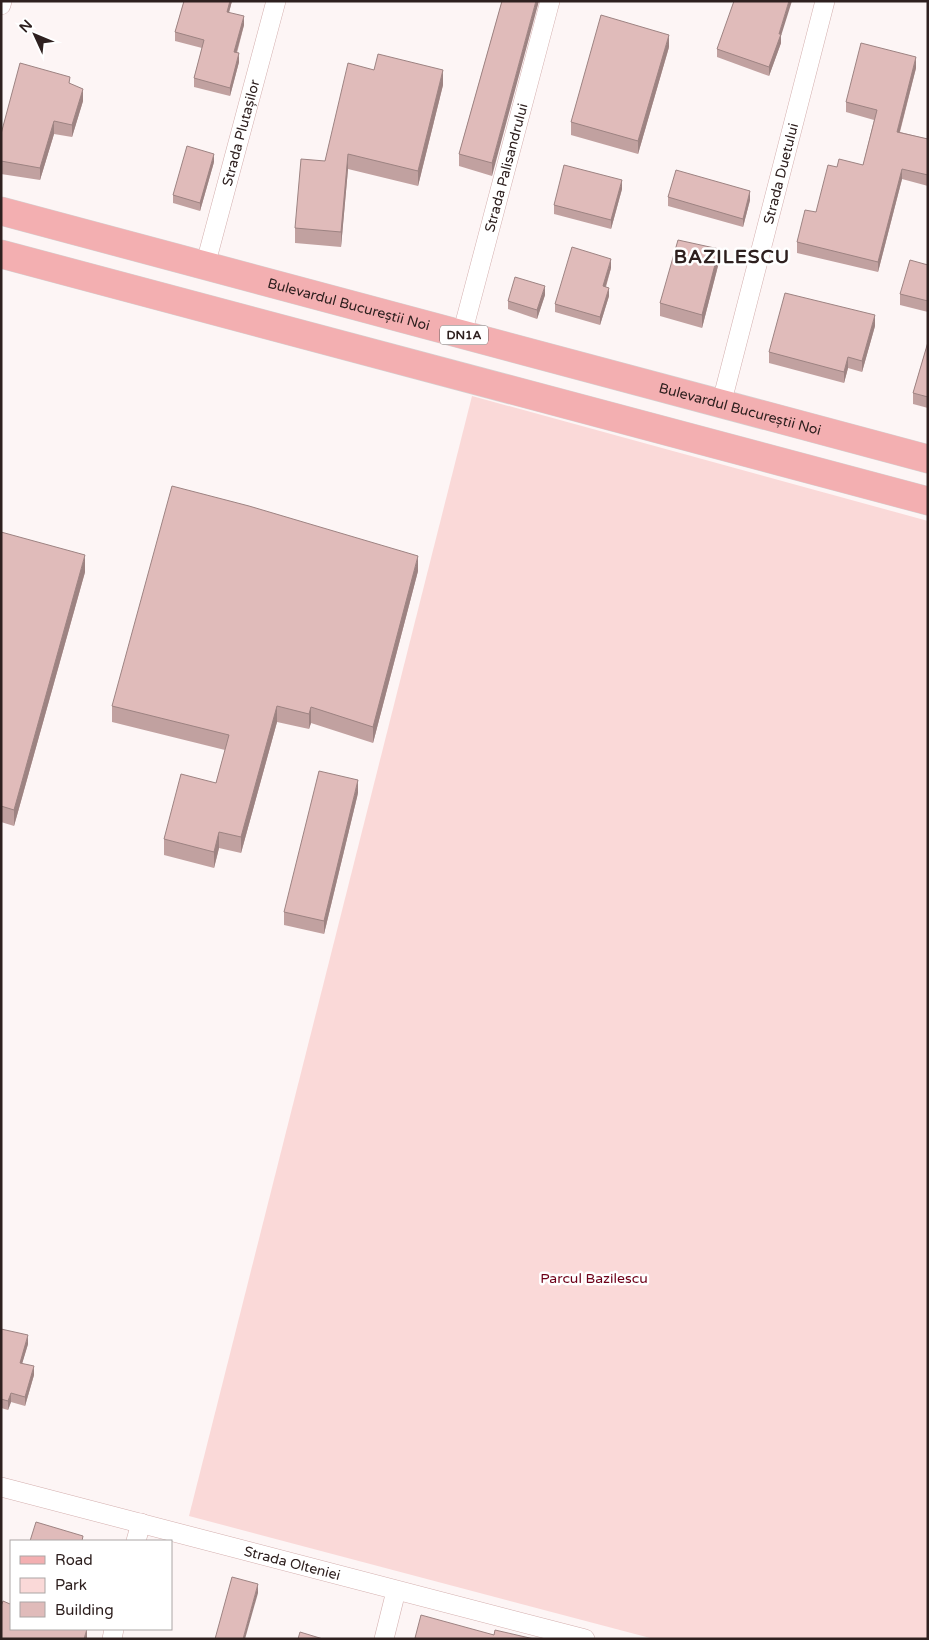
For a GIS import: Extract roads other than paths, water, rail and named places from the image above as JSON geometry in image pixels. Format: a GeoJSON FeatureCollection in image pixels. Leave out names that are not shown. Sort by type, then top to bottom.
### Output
{"type":"FeatureCollection","features":[{"type":"Feature","properties":{"kind":"main road","name":"Bulevardul Bucureștii Noi"},"geometry":{"type":"LineString","coordinates":[[1,211],[928,459]]}},
{"type":"Feature","properties":{"kind":"main road"},"geometry":{"type":"LineString","coordinates":[[1,254],[928,501]]}},
{"type":"Feature","properties":{"kind":"street"},"geometry":{"type":"LineString","coordinates":[[1,6],[2,1]]}},
{"type":"Feature","properties":{"kind":"street","name":"Strada Plutașilor"},"geometry":{"type":"LineString","coordinates":[[205,266],[276,1]]}},
{"type":"Feature","properties":{"kind":"street","name":"Strada Palisandrului"},"geometry":{"type":"LineString","coordinates":[[462,334],[550,1]]}},
{"type":"Feature","properties":{"kind":"street","name":"Strada Duetului"},"geometry":{"type":"LineString","coordinates":[[721,405],[825,1]]}},
{"type":"Feature","properties":{"kind":"street","name":"Strada Olteniei"},"geometry":{"type":"LineString","coordinates":[[1,1487],[584,1639]]}},
{"type":"Feature","properties":{"kind":"street"},"geometry":{"type":"LineString","coordinates":[[136,1540],[141,1523]]}},
{"type":"Feature","properties":{"kind":"street"},"geometry":{"type":"LineString","coordinates":[[384,1639],[396,1591]]}},
{"type":"Feature","properties":{"kind":"district","name":"BAZILESCU"},"geometry":{"type":"Point","coordinates":[732,257]}},
{"type":"Feature","properties":{"kind":"park label","name":"Parcul Bazilescu"},"geometry":{"type":"Point","coordinates":[594,1278]}}]}
